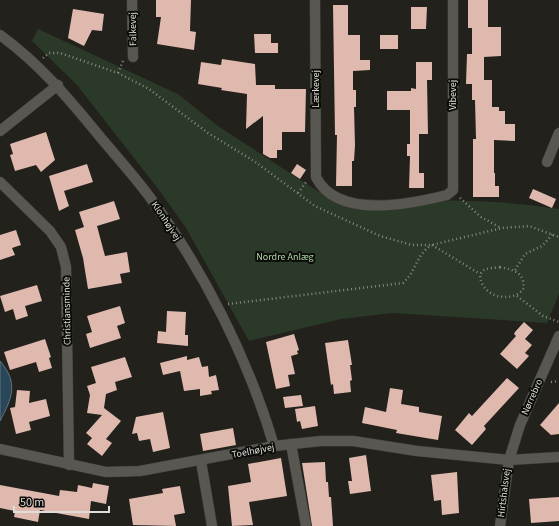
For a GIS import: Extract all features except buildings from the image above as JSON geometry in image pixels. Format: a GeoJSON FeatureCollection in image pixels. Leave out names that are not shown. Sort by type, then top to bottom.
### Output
{"type":"FeatureCollection","features":[{"type":"Feature","properties":{"kind":"street","name":"Falkevej"},"geometry":{"type":"LineString","coordinates":[[132,0],[133,57]]}},
{"type":"Feature","properties":{"kind":"street","name":"Lærkevej"},"geometry":{"type":"LineString","coordinates":[[315,0],[316,177],[320,185],[337,198],[364,205],[391,206],[416,203],[447,195],[453,190]]}},
{"type":"Feature","properties":{"kind":"street","name":"Vibevej"},"geometry":{"type":"LineString","coordinates":[[453,0],[453,190]]}},
{"type":"Feature","properties":{"kind":"street","name":"Klonhøjvej"},"geometry":{"type":"LineString","coordinates":[[0,35],[36,63],[58,85],[149,196],[185,250],[236,345],[259,401],[274,446]]}},
{"type":"Feature","properties":{"kind":"street"},"geometry":{"type":"LineString","coordinates":[[0,131],[58,85]]}},
{"type":"Feature","properties":{"kind":"street"},"geometry":{"type":"LineString","coordinates":[[547,162],[559,133]]}},
{"type":"Feature","properties":{"kind":"street","name":"Christiansminde"},"geometry":{"type":"LineString","coordinates":[[0,182],[50,231],[61,247],[66,266],[69,465]]}},
{"type":"Feature","properties":{"kind":"street","name":"Nørrebro"},"geometry":{"type":"LineString","coordinates":[[509,460],[520,425],[559,336]]}},
{"type":"Feature","properties":{"kind":"street","name":"Toelhøjvej"},"geometry":{"type":"LineString","coordinates":[[0,449],[106,472],[140,471],[201,461],[274,446],[321,441],[353,441],[417,451],[509,460],[559,457]]}},
{"type":"Feature","properties":{"kind":"street"},"geometry":{"type":"LineString","coordinates":[[291,444],[306,526]]}},
{"type":"Feature","properties":{"kind":"street","name":"Hirtshalsvej"},"geometry":{"type":"LineString","coordinates":[[500,526],[509,460]]}},
{"type":"Feature","properties":{"kind":"street"},"geometry":{"type":"LineString","coordinates":[[201,461],[212,526]]}},
{"type":"Feature","properties":{"kind":"path"},"geometry":{"type":"LineString","coordinates":[[36,63],[50,53],[60,53],[118,73],[149,89],[208,133],[254,162],[315,206],[380,236],[412,245],[432,245],[502,228],[529,226],[559,237]]}},
{"type":"Feature","properties":{"kind":"path"},"geometry":{"type":"LineString","coordinates":[[453,190],[471,209],[502,228]]}},
{"type":"Feature","properties":{"kind":"path"},"geometry":{"type":"LineString","coordinates":[[515,270],[525,254],[542,246],[553,234]]}},
{"type":"Feature","properties":{"kind":"path"},"geometry":{"type":"LineString","coordinates":[[432,245],[480,274]]}},
{"type":"Feature","properties":{"kind":"path"},"geometry":{"type":"LineString","coordinates":[[216,306],[389,286],[403,283],[411,275],[422,252],[432,245]]}},
{"type":"Feature","properties":{"kind":"path"},"geometry":{"type":"LineString","coordinates":[[500,267],[515,270],[522,276],[524,283],[523,290],[516,296],[502,297],[485,290],[480,281],[480,274],[485,269],[500,267]]}},
{"type":"Feature","properties":{"kind":"path"},"geometry":{"type":"LineString","coordinates":[[516,296],[543,316],[559,322]]}},
{"type":"Feature","properties":{"kind":"green space","name":"Nordre Anlæg"},"geometry":{"type":"Polygon","coordinates":[[[38,29],[178,94],[218,126],[322,194],[338,202],[449,200],[531,205],[559,209],[559,294],[547,323],[393,313],[341,319],[249,341],[186,228],[159,190],[77,85],[32,41],[38,29]]]}},
{"type":"Feature","properties":{"kind":"water"},"geometry":{"type":"Polygon","coordinates":[[[0,361],[10,376],[12,391],[8,405],[0,421],[0,361]]]}}]}
